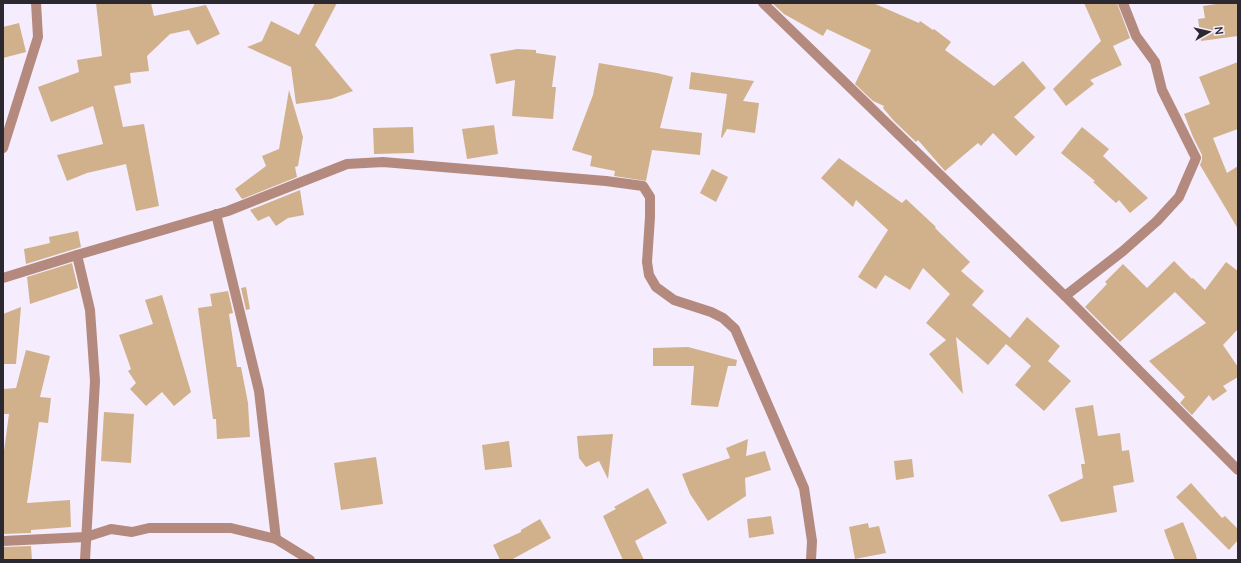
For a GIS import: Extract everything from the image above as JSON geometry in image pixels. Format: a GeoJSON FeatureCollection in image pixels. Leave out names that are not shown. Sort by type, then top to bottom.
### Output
{"type":"FeatureCollection","features":[{"type":"Feature","properties":{"kind":"street"},"geometry":{"type":"LineString","coordinates":[[3,148],[38,37],[36,3]]}},
{"type":"Feature","properties":{"kind":"street"},"geometry":{"type":"LineString","coordinates":[[763,3],[1064,296],[1238,470]]}},
{"type":"Feature","properties":{"kind":"street"},"geometry":{"type":"LineString","coordinates":[[1064,296],[1123,251],[1156,221],[1179,197],[1196,158],[1162,90],[1155,62],[1136,36],[1123,3]]}},
{"type":"Feature","properties":{"kind":"street"},"geometry":{"type":"LineString","coordinates":[[3,278],[216,214],[348,164],[383,162],[606,181],[643,186],[650,197],[647,262],[649,275],[656,287],[674,300],[711,312],[723,318],[735,328],[804,488],[812,541],[810,560]]}},
{"type":"Feature","properties":{"kind":"street"},"geometry":{"type":"LineString","coordinates":[[216,214],[259,391],[276,539]]}},
{"type":"Feature","properties":{"kind":"street"},"geometry":{"type":"LineString","coordinates":[[77,255],[90,310],[95,381],[85,560]]}},
{"type":"Feature","properties":{"kind":"street"},"geometry":{"type":"LineString","coordinates":[[3,541],[86,537],[111,529],[132,532],[149,528],[231,528],[276,539],[310,560]]}},
{"type":"Feature","properties":{"kind":"building"},"geometry":{"type":"Polygon","coordinates":[[[96,3],[151,3],[154,16],[206,5],[220,34],[197,45],[189,30],[170,34],[147,56],[149,71],[130,73],[131,83],[114,86],[123,127],[144,124],[159,206],[136,211],[126,164],[87,173],[67,181],[57,155],[103,144],[93,106],[51,122],[38,87],[79,72],[77,60],[102,56],[96,3]]]}},
{"type":"Feature","properties":{"kind":"building"},"geometry":{"type":"Polygon","coordinates":[[[315,3],[337,3],[315,45],[353,91],[331,99],[296,104],[291,67],[247,47],[262,41],[271,21],[299,35],[315,3]]]}},
{"type":"Feature","properties":{"kind":"building"},"geometry":{"type":"Polygon","coordinates":[[[772,3],[873,3],[919,23],[920,21],[933,30],[934,29],[951,42],[945,50],[994,86],[1023,61],[1046,88],[1014,117],[1035,137],[1016,156],[993,133],[981,146],[978,143],[945,171],[918,140],[916,142],[894,121],[883,108],[884,106],[873,101],[855,84],[871,50],[827,29],[823,36],[784,14],[772,3]]]}},
{"type":"Feature","properties":{"kind":"building"},"geometry":{"type":"Polygon","coordinates":[[[1084,3],[1117,3],[1130,38],[1113,46],[1122,65],[1090,80],[1094,84],[1066,106],[1053,89],[1101,41],[1084,3]]]}},
{"type":"Feature","properties":{"kind":"building"},"geometry":{"type":"Polygon","coordinates":[[[1223,3],[1238,3],[1238,36],[1201,41],[1198,19],[1205,18],[1203,6],[1223,3]]]}},
{"type":"Feature","properties":{"kind":"building"},"geometry":{"type":"Polygon","coordinates":[[[19,23],[26,52],[3,58],[3,27],[19,23]]]}},
{"type":"Feature","properties":{"kind":"building"},"geometry":{"type":"Polygon","coordinates":[[[517,49],[536,50],[536,53],[556,56],[552,87],[556,87],[553,119],[512,116],[515,80],[496,84],[490,54],[517,49]]]}},
{"type":"Feature","properties":{"kind":"building"},"geometry":{"type":"Polygon","coordinates":[[[1238,62],[1238,129],[1213,138],[1227,173],[1238,166],[1238,229],[1200,165],[1202,155],[1184,114],[1210,104],[1199,77],[1238,62]]]}},
{"type":"Feature","properties":{"kind":"building"},"geometry":{"type":"Polygon","coordinates":[[[599,63],[673,77],[660,128],[702,133],[700,155],[652,150],[646,181],[614,176],[615,171],[590,166],[592,156],[572,150],[593,95],[599,63]]]}},
{"type":"Feature","properties":{"kind":"building"},"geometry":{"type":"Polygon","coordinates":[[[691,72],[754,81],[743,101],[759,103],[755,133],[727,129],[722,138],[727,94],[689,89],[691,72]]]}},
{"type":"Feature","properties":{"kind":"building"},"geometry":{"type":"Polygon","coordinates":[[[289,90],[303,137],[298,166],[295,167],[297,177],[242,199],[235,189],[266,166],[262,156],[279,149],[289,90]]]}},
{"type":"Feature","properties":{"kind":"building"},"geometry":{"type":"Polygon","coordinates":[[[494,125],[498,154],[467,159],[462,129],[494,125]]]}},
{"type":"Feature","properties":{"kind":"building"},"geometry":{"type":"Polygon","coordinates":[[[413,127],[414,153],[374,154],[373,128],[413,127]]]}},
{"type":"Feature","properties":{"kind":"building"},"geometry":{"type":"Polygon","coordinates":[[[1082,127],[1109,149],[1103,156],[1148,198],[1130,213],[1119,200],[1116,203],[1093,182],[1095,181],[1061,153],[1082,127]]]}},
{"type":"Feature","properties":{"kind":"building"},"geometry":{"type":"Polygon","coordinates":[[[839,158],[902,203],[906,199],[970,262],[961,271],[984,291],[972,305],[1010,338],[1027,317],[1060,346],[1048,361],[1071,381],[1044,411],[1015,385],[1031,366],[1006,344],[988,365],[956,337],[963,394],[929,354],[946,340],[926,323],[950,294],[923,268],[910,290],[885,275],[876,289],[858,277],[888,230],[856,200],[853,207],[821,178],[839,158]]]}},
{"type":"Feature","properties":{"kind":"building"},"geometry":{"type":"Polygon","coordinates":[[[712,169],[728,177],[716,202],[700,193],[712,169]]]}},
{"type":"Feature","properties":{"kind":"building"},"geometry":{"type":"Polygon","coordinates":[[[300,190],[304,215],[288,218],[276,226],[269,216],[258,221],[250,210],[300,190]]]}},
{"type":"Feature","properties":{"kind":"building"},"geometry":{"type":"Polygon","coordinates":[[[78,231],[81,247],[26,264],[24,249],[50,243],[49,237],[78,231]]]}},
{"type":"Feature","properties":{"kind":"building"},"geometry":{"type":"Polygon","coordinates":[[[1174,261],[1205,290],[1226,262],[1238,271],[1238,329],[1223,345],[1238,367],[1238,377],[1223,386],[1227,391],[1213,401],[1209,395],[1192,415],[1180,403],[1185,397],[1149,361],[1206,323],[1175,292],[1120,342],[1085,307],[1107,284],[1105,282],[1123,264],[1147,288],[1174,261]]]}},
{"type":"Feature","properties":{"kind":"building"},"geometry":{"type":"Polygon","coordinates":[[[72,263],[78,288],[30,304],[27,277],[72,263]]]}},
{"type":"Feature","properties":{"kind":"building"},"geometry":{"type":"Polygon","coordinates":[[[246,287],[250,309],[246,310],[241,288],[246,287]]]}},
{"type":"Feature","properties":{"kind":"building"},"geometry":{"type":"Polygon","coordinates":[[[228,291],[233,313],[229,314],[237,367],[241,367],[248,403],[250,437],[217,439],[216,419],[213,419],[198,308],[212,306],[210,294],[228,291]]]}},
{"type":"Feature","properties":{"kind":"building"},"geometry":{"type":"Polygon","coordinates":[[[162,295],[191,392],[174,406],[162,392],[146,406],[130,389],[136,383],[128,371],[131,369],[119,335],[153,324],[145,300],[162,295]]]}},
{"type":"Feature","properties":{"kind":"building"},"geometry":{"type":"Polygon","coordinates":[[[21,307],[16,364],[3,364],[3,314],[21,307]]]}},
{"type":"Feature","properties":{"kind":"building"},"geometry":{"type":"Polygon","coordinates":[[[688,347],[737,360],[736,366],[728,366],[718,407],[691,405],[694,366],[653,366],[653,348],[688,347]]]}},
{"type":"Feature","properties":{"kind":"building"},"geometry":{"type":"Polygon","coordinates":[[[26,350],[50,356],[40,397],[51,398],[48,423],[39,422],[27,503],[70,500],[71,527],[31,530],[31,533],[3,534],[3,458],[9,414],[3,414],[3,389],[16,388],[26,350]]]}},
{"type":"Feature","properties":{"kind":"building"},"geometry":{"type":"Polygon","coordinates":[[[1093,405],[1098,436],[1120,433],[1122,451],[1129,450],[1134,482],[1113,486],[1117,512],[1061,522],[1048,495],[1083,478],[1081,464],[1085,464],[1075,408],[1093,405]]]}},
{"type":"Feature","properties":{"kind":"building"},"geometry":{"type":"Polygon","coordinates":[[[104,412],[134,414],[131,463],[101,461],[104,412]]]}},
{"type":"Feature","properties":{"kind":"building"},"geometry":{"type":"Polygon","coordinates":[[[613,434],[608,479],[599,461],[586,467],[579,458],[577,436],[613,434]]]}},
{"type":"Feature","properties":{"kind":"building"},"geometry":{"type":"Polygon","coordinates":[[[748,439],[746,456],[765,451],[771,470],[745,478],[746,496],[708,521],[690,494],[682,474],[730,458],[726,448],[748,439]]]}},
{"type":"Feature","properties":{"kind":"building"},"geometry":{"type":"Polygon","coordinates":[[[509,441],[512,467],[485,470],[482,445],[509,441]]]}},
{"type":"Feature","properties":{"kind":"building"},"geometry":{"type":"Polygon","coordinates":[[[376,457],[383,504],[341,510],[334,463],[376,457]]]}},
{"type":"Feature","properties":{"kind":"building"},"geometry":{"type":"Polygon","coordinates":[[[912,459],[914,477],[896,480],[894,461],[912,459]]]}},
{"type":"Feature","properties":{"kind":"building"},"geometry":{"type":"Polygon","coordinates":[[[1191,483],[1222,518],[1225,516],[1238,529],[1238,540],[1229,550],[1176,497],[1191,483]]]}},
{"type":"Feature","properties":{"kind":"building"},"geometry":{"type":"Polygon","coordinates":[[[648,488],[667,523],[635,541],[644,560],[623,560],[603,516],[616,509],[614,507],[648,488]]]}},
{"type":"Feature","properties":{"kind":"building"},"geometry":{"type":"Polygon","coordinates":[[[771,516],[774,534],[749,538],[747,519],[771,516]]]}},
{"type":"Feature","properties":{"kind":"building"},"geometry":{"type":"Polygon","coordinates":[[[540,519],[551,538],[511,560],[500,560],[493,545],[521,532],[521,530],[540,519]]]}},
{"type":"Feature","properties":{"kind":"building"},"geometry":{"type":"Polygon","coordinates":[[[1183,522],[1197,560],[1175,560],[1164,530],[1183,522]]]}},
{"type":"Feature","properties":{"kind":"building"},"geometry":{"type":"Polygon","coordinates":[[[868,523],[869,528],[879,526],[886,553],[855,559],[849,527],[868,523]]]}},
{"type":"Feature","properties":{"kind":"building"},"geometry":{"type":"Polygon","coordinates":[[[31,546],[32,560],[3,560],[3,547],[31,546]]]}}]}
